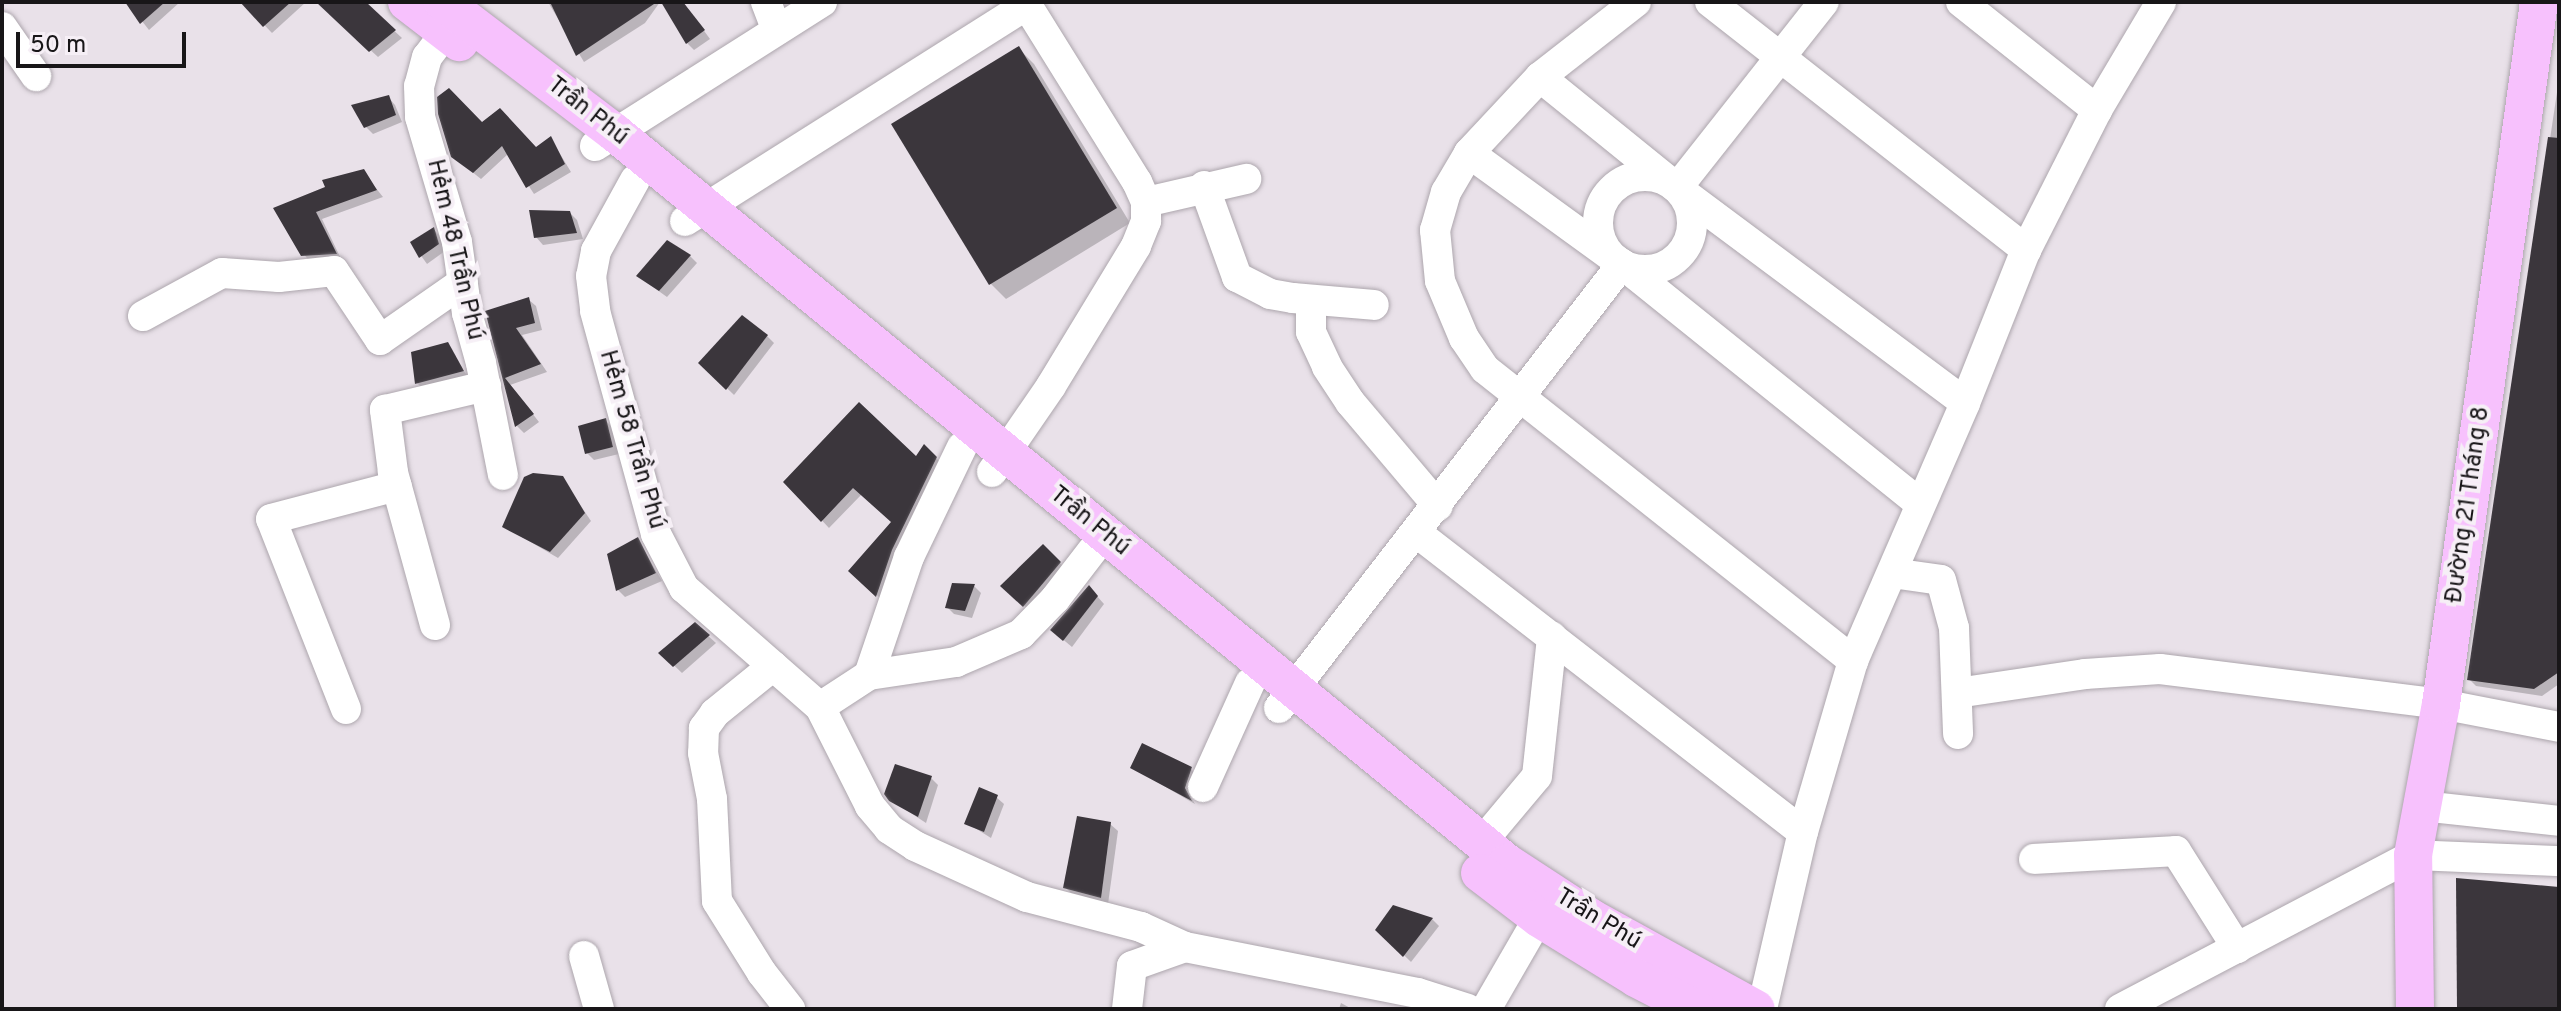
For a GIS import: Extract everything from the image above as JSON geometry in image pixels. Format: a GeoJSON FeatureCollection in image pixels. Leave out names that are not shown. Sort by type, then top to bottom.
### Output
{"type":"FeatureCollection","features":[{"type":"Feature","properties":{"kind":"main road","name":"Trần Phú"},"geometry":{"type":"LineString","coordinates":[[407,2],[444,12],[605,139],[1285,698],[1636,978],[1696,1009]]}},
{"type":"Feature","properties":{"kind":"main road","name":"Đường 21 Tháng 8"},"geometry":{"type":"LineString","coordinates":[[2415,1009],[2413,855],[2441,704],[2539,2]]}},
{"type":"Feature","properties":{"kind":"main road","name":"Trần Phú"},"geometry":{"type":"LineString","coordinates":[[605,139],[635,180],[696,215],[962,447],[998,462],[1092,551],[1250,683],[1285,698],[1481,843],[1546,905],[1759,1009]]}},
{"type":"Feature","properties":{"kind":"street"},"geometry":{"type":"LineString","coordinates":[[766,2],[777,30]]}},
{"type":"Feature","properties":{"kind":"street"},"geometry":{"type":"LineString","coordinates":[[605,139],[822,2]]}},
{"type":"Feature","properties":{"kind":"street"},"geometry":{"type":"LineString","coordinates":[[1636,2],[1540,77],[1469,153],[1446,192],[1435,230],[1440,281],[1464,338],[1485,369],[1853,661]]}},
{"type":"Feature","properties":{"kind":"street"},"geometry":{"type":"LineString","coordinates":[[1710,2],[2026,250]]}},
{"type":"Feature","properties":{"kind":"street"},"geometry":{"type":"LineString","coordinates":[[1677,188],[1824,2]]}},
{"type":"Feature","properties":{"kind":"street"},"geometry":{"type":"LineString","coordinates":[[1961,2],[2097,110]]}},
{"type":"Feature","properties":{"kind":"street"},"geometry":{"type":"LineString","coordinates":[[1759,1009],[1803,832],[1853,661],[1965,403],[2026,250],[2097,110],[2161,2]]}},
{"type":"Feature","properties":{"kind":"street"},"geometry":{"type":"LineString","coordinates":[[696,215],[1026,4],[1126,163],[1146,202],[1146,221],[1136,246],[1051,386],[998,462]]}},
{"type":"Feature","properties":{"kind":"street","name":"Hẻm 48 Trần Phú"},"geometry":{"type":"LineString","coordinates":[[444,12],[419,86],[420,117],[457,242],[503,475]]}},
{"type":"Feature","properties":{"kind":"street"},"geometry":{"type":"LineString","coordinates":[[2,27],[36,76]]}},
{"type":"Feature","properties":{"kind":"street"},"geometry":{"type":"LineString","coordinates":[[1540,77],[1677,188],[1965,403]]}},
{"type":"Feature","properties":{"kind":"street"},"geometry":{"type":"LineString","coordinates":[[1469,153],[1622,264],[1651,270],[1678,256],[1691,230],[1691,214],[1677,188],[1648,176],[1617,184],[1606,195],[1597,225],[1609,254],[1622,264],[1920,504]]}},
{"type":"Feature","properties":{"kind":"street"},"geometry":{"type":"LineString","coordinates":[[1146,202],[1204,186],[1246,179]]}},
{"type":"Feature","properties":{"kind":"street","name":"Hẻm 58 Trần Phú"},"geometry":{"type":"LineString","coordinates":[[635,180],[596,251],[591,276],[595,311],[656,534],[684,588],[820,707]]}},
{"type":"Feature","properties":{"kind":"street"},"geometry":{"type":"LineString","coordinates":[[1204,186],[1237,277],[1270,294],[1311,301],[1374,305]]}},
{"type":"Feature","properties":{"kind":"street"},"geometry":{"type":"LineString","coordinates":[[1285,698],[1438,506],[1622,264]]}},
{"type":"Feature","properties":{"kind":"street"},"geometry":{"type":"LineString","coordinates":[[143,316],[222,273],[279,277],[334,271],[380,340],[463,282]]}},
{"type":"Feature","properties":{"kind":"street"},"geometry":{"type":"LineString","coordinates":[[1311,301],[1311,332],[1327,367],[1350,402],[1438,506]]}},
{"type":"Feature","properties":{"kind":"street"},"geometry":{"type":"LineString","coordinates":[[435,625],[397,486],[385,410],[486,386]]}},
{"type":"Feature","properties":{"kind":"street"},"geometry":{"type":"LineString","coordinates":[[869,675],[909,557],[962,447]]}},
{"type":"Feature","properties":{"kind":"street"},"geometry":{"type":"LineString","coordinates":[[346,709],[271,519],[397,486]]}},
{"type":"Feature","properties":{"kind":"street"},"geometry":{"type":"LineString","coordinates":[[1417,533],[1803,832]]}},
{"type":"Feature","properties":{"kind":"street"},"geometry":{"type":"LineString","coordinates":[[1092,551],[1055,599],[1021,634],[956,662],[869,675],[820,707],[870,806],[889,829],[915,846],[1027,897],[1141,927],[1214,956],[1418,993],[1468,1009]]}},
{"type":"Feature","properties":{"kind":"street"},"geometry":{"type":"LineString","coordinates":[[1892,573],[1941,580],[1954,628],[1958,734]]}},
{"type":"Feature","properties":{"kind":"street"},"geometry":{"type":"LineString","coordinates":[[1481,843],[1537,776],[1552,637]]}},
{"type":"Feature","properties":{"kind":"street"},"geometry":{"type":"LineString","coordinates":[[773,666],[715,713],[704,728],[703,753],[712,799],[717,901],[762,973],[790,1009]]}},
{"type":"Feature","properties":{"kind":"street"},"geometry":{"type":"LineString","coordinates":[[1957,693],[2085,674],[2160,669],[2441,704],[2559,727]]}},
{"type":"Feature","properties":{"kind":"street"},"geometry":{"type":"LineString","coordinates":[[1203,787],[1250,683]]}},
{"type":"Feature","properties":{"kind":"street"},"geometry":{"type":"LineString","coordinates":[[2422,806],[2559,821]]}},
{"type":"Feature","properties":{"kind":"street"},"geometry":{"type":"LineString","coordinates":[[2034,859],[2176,851],[2237,948]]}},
{"type":"Feature","properties":{"kind":"street"},"geometry":{"type":"LineString","coordinates":[[2120,1009],[2413,855],[2559,861]]}},
{"type":"Feature","properties":{"kind":"street"},"geometry":{"type":"LineString","coordinates":[[1486,1009],[1546,905]]}},
{"type":"Feature","properties":{"kind":"street"},"geometry":{"type":"LineString","coordinates":[[1127,1009],[1132,966],[1185,947]]}},
{"type":"Feature","properties":{"kind":"street"},"geometry":{"type":"LineString","coordinates":[[584,956],[599,1009]]}},
{"type":"Feature","properties":{"kind":"building"},"geometry":{"type":"Polygon","coordinates":[[[125,2],[165,2],[140,24],[125,2]]]}},
{"type":"Feature","properties":{"kind":"building"},"geometry":{"type":"Polygon","coordinates":[[[240,2],[291,2],[263,27],[240,2]]]}},
{"type":"Feature","properties":{"kind":"building"},"geometry":{"type":"Polygon","coordinates":[[[316,2],[366,2],[396,30],[369,52],[316,2]]]}},
{"type":"Feature","properties":{"kind":"building"},"geometry":{"type":"Polygon","coordinates":[[[550,2],[657,2],[576,56],[550,2]]]}},
{"type":"Feature","properties":{"kind":"building"},"geometry":{"type":"Polygon","coordinates":[[[661,2],[683,2],[705,30],[686,44],[661,2]]]}},
{"type":"Feature","properties":{"kind":"building"},"geometry":{"type":"Polygon","coordinates":[[[1019,46],[1117,208],[989,285],[891,124],[1019,46]]]}},
{"type":"Feature","properties":{"kind":"building"},"geometry":{"type":"Polygon","coordinates":[[[449,88],[482,122],[500,108],[536,147],[551,136],[565,164],[526,188],[502,146],[473,173],[451,157],[438,114],[437,97],[449,88]]]}},
{"type":"Feature","properties":{"kind":"building"},"geometry":{"type":"Polygon","coordinates":[[[389,95],[396,115],[364,128],[351,105],[389,95]]]}},
{"type":"Feature","properties":{"kind":"building"},"geometry":{"type":"Polygon","coordinates":[[[2548,137],[2559,138],[2559,672],[2534,689],[2467,680],[2548,137]]]}},
{"type":"Feature","properties":{"kind":"building"},"geometry":{"type":"Polygon","coordinates":[[[364,169],[377,190],[316,212],[337,254],[301,256],[273,208],[325,187],[322,180],[364,169]]]}},
{"type":"Feature","properties":{"kind":"building"},"geometry":{"type":"Polygon","coordinates":[[[529,210],[570,211],[577,233],[534,238],[529,210]]]}},
{"type":"Feature","properties":{"kind":"building"},"geometry":{"type":"Polygon","coordinates":[[[434,227],[439,244],[419,258],[410,242],[434,227]]]}},
{"type":"Feature","properties":{"kind":"building"},"geometry":{"type":"Polygon","coordinates":[[[667,240],[691,255],[659,291],[636,276],[667,240]]]}},
{"type":"Feature","properties":{"kind":"building"},"geometry":{"type":"Polygon","coordinates":[[[529,297],[535,323],[516,328],[541,364],[505,378],[534,414],[515,427],[485,311],[529,297]]]}},
{"type":"Feature","properties":{"kind":"building"},"geometry":{"type":"Polygon","coordinates":[[[742,315],[768,335],[726,390],[698,363],[742,315]]]}},
{"type":"Feature","properties":{"kind":"building"},"geometry":{"type":"Polygon","coordinates":[[[448,342],[464,371],[415,384],[411,352],[448,342]]]}},
{"type":"Feature","properties":{"kind":"building"},"geometry":{"type":"Polygon","coordinates":[[[859,402],[916,456],[924,444],[937,457],[892,550],[876,597],[848,571],[891,522],[853,488],[821,522],[783,482],[859,402]]]}},
{"type":"Feature","properties":{"kind":"building"},"geometry":{"type":"Polygon","coordinates":[[[606,418],[613,447],[585,454],[578,426],[606,418]]]}},
{"type":"Feature","properties":{"kind":"building"},"geometry":{"type":"Polygon","coordinates":[[[533,473],[563,476],[585,513],[550,552],[502,527],[524,477],[533,473]]]}},
{"type":"Feature","properties":{"kind":"building"},"geometry":{"type":"Polygon","coordinates":[[[638,537],[656,573],[616,591],[607,554],[638,537]]]}},
{"type":"Feature","properties":{"kind":"building"},"geometry":{"type":"Polygon","coordinates":[[[1043,544],[1061,562],[1023,607],[1000,586],[1043,544]]]}},
{"type":"Feature","properties":{"kind":"building"},"geometry":{"type":"Polygon","coordinates":[[[952,583],[975,584],[965,611],[945,608],[952,583]]]}},
{"type":"Feature","properties":{"kind":"building"},"geometry":{"type":"Polygon","coordinates":[[[1089,585],[1098,596],[1063,641],[1050,630],[1089,585]]]}},
{"type":"Feature","properties":{"kind":"building"},"geometry":{"type":"Polygon","coordinates":[[[695,622],[710,635],[673,667],[658,653],[695,622]]]}},
{"type":"Feature","properties":{"kind":"building"},"geometry":{"type":"Polygon","coordinates":[[[1142,743],[1192,767],[1185,788],[1192,801],[1130,768],[1142,743]]]}},
{"type":"Feature","properties":{"kind":"building"},"geometry":{"type":"Polygon","coordinates":[[[895,764],[932,776],[918,817],[889,801],[884,794],[895,764]]]}},
{"type":"Feature","properties":{"kind":"building"},"geometry":{"type":"Polygon","coordinates":[[[979,787],[998,795],[984,832],[964,824],[979,787]]]}},
{"type":"Feature","properties":{"kind":"building"},"geometry":{"type":"Polygon","coordinates":[[[1077,816],[1111,822],[1101,898],[1063,888],[1077,816]]]}},
{"type":"Feature","properties":{"kind":"building"},"geometry":{"type":"Polygon","coordinates":[[[2456,878],[2559,887],[2559,1009],[2457,1009],[2456,878]]]}},
{"type":"Feature","properties":{"kind":"building"},"geometry":{"type":"Polygon","coordinates":[[[1393,905],[1433,918],[1403,957],[1375,930],[1393,905]]]}}]}
